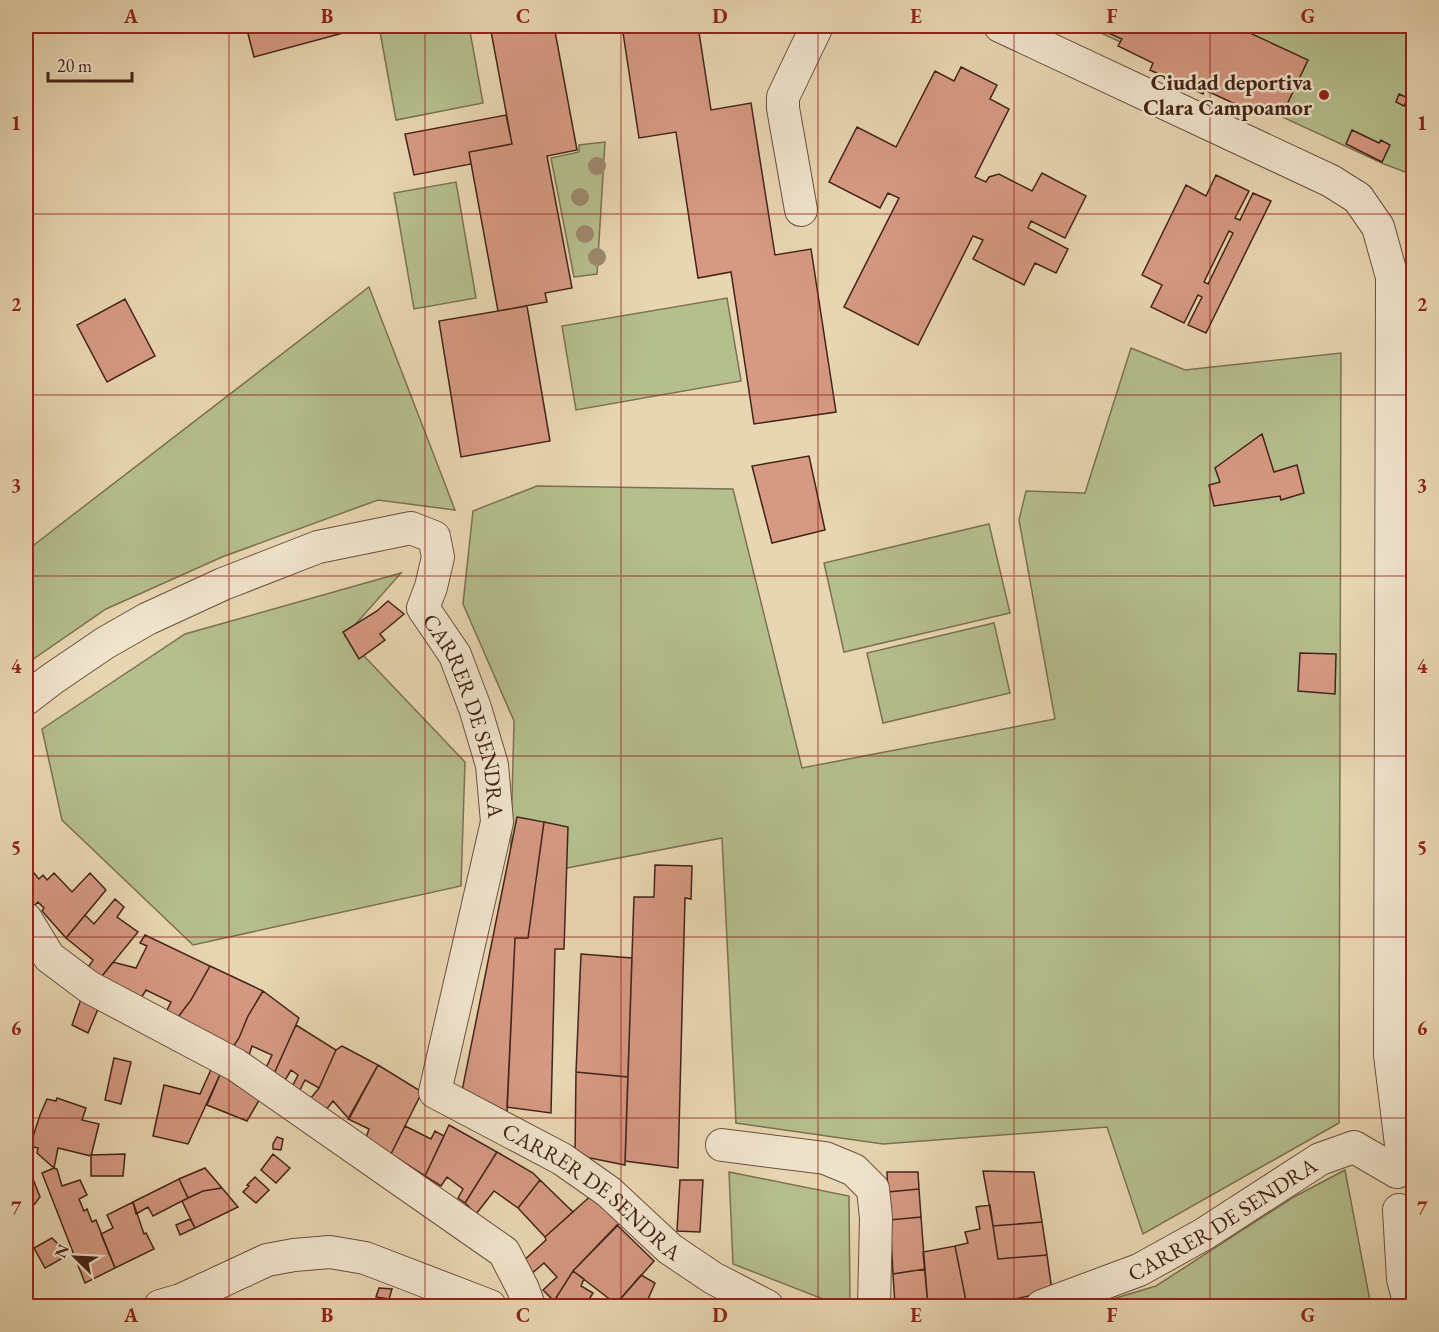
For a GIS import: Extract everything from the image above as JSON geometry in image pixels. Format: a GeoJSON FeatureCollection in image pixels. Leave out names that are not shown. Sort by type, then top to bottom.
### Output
{"type":"FeatureCollection","features":[{"type":"Feature","properties":{"kind":"street"},"geometry":{"type":"LineString","coordinates":[[801,210],[783,97],[817,26]]}},
{"type":"Feature","properties":{"kind":"street"},"geometry":{"type":"LineString","coordinates":[[1000,26],[1332,181],[1358,198],[1378,227],[1392,277],[1390,1055],[1405,1161],[1394,1185],[1395,1198],[1406,1219],[1403,1279],[1410,1306]]}},
{"type":"Feature","properties":{"kind":"street","name":"CARRER DE SENDRA"},"geometry":{"type":"LineString","coordinates":[[26,699],[51,679],[105,643],[147,619],[223,584],[318,547],[411,528],[434,537],[438,557],[423,608],[455,656],[475,708],[492,765],[496,822],[435,1092],[562,1159],[609,1192],[670,1249],[714,1278],[767,1306]]}},
{"type":"Feature","properties":{"kind":"street"},"geometry":{"type":"LineString","coordinates":[[26,919],[49,957],[89,987],[236,1065],[504,1252],[529,1306]]}},
{"type":"Feature","properties":{"kind":"street"},"geometry":{"type":"LineString","coordinates":[[1390,1055],[1413,1081]]}},
{"type":"Feature","properties":{"kind":"street"},"geometry":{"type":"LineString","coordinates":[[722,1145],[825,1158],[854,1170],[873,1189],[876,1218],[874,1306]]}},
{"type":"Feature","properties":{"kind":"street","name":"CARRER DE SENDRA"},"geometry":{"type":"LineString","coordinates":[[1042,1306],[1139,1270],[1204,1234],[1320,1159],[1354,1147],[1405,1161]]}},
{"type":"Feature","properties":{"kind":"street"},"geometry":{"type":"LineString","coordinates":[[160,1306],[181,1300],[267,1260],[330,1252],[365,1258],[490,1306]]}},
{"type":"Feature","properties":{"kind":"green space"},"geometry":{"type":"Polygon","coordinates":[[[379,26],[469,26],[483,103],[396,120],[379,26]]]}},
{"type":"Feature","properties":{"kind":"green space","name":"Ciudad deportiva Clara Campoamor"},"geometry":{"type":"Polygon","coordinates":[[[1086,26],[1413,26],[1413,175],[1384,164],[1086,26]]]}},
{"type":"Feature","properties":{"kind":"green space"},"geometry":{"type":"Polygon","coordinates":[[[605,142],[597,274],[574,277],[551,158],[579,152],[579,145],[605,142]]]}},
{"type":"Feature","properties":{"kind":"green space"},"geometry":{"type":"Polygon","coordinates":[[[456,182],[476,298],[414,309],[394,193],[456,182]]]}},
{"type":"Feature","properties":{"kind":"green space"},"geometry":{"type":"Polygon","coordinates":[[[369,287],[455,510],[378,500],[222,557],[106,609],[26,664],[26,551],[369,287]]]}},
{"type":"Feature","properties":{"kind":"green space"},"geometry":{"type":"Polygon","coordinates":[[[727,298],[741,381],[576,410],[562,326],[727,298]]]}},
{"type":"Feature","properties":{"kind":"green space"},"geometry":{"type":"Polygon","coordinates":[[[1131,348],[1185,370],[1341,353],[1339,1123],[1143,1234],[1107,1127],[883,1144],[736,1123],[722,838],[510,879],[514,721],[463,604],[473,511],[537,486],[733,489],[802,768],[1055,719],[1019,520],[1026,491],[1085,493],[1131,348]]]}},
{"type":"Feature","properties":{"kind":"green space"},"geometry":{"type":"Polygon","coordinates":[[[989,524],[1010,613],[844,652],[824,563],[989,524]]]}},
{"type":"Feature","properties":{"kind":"green space"},"geometry":{"type":"Polygon","coordinates":[[[401,573],[345,636],[465,762],[461,886],[193,945],[62,820],[42,729],[185,634],[401,573]]]}},
{"type":"Feature","properties":{"kind":"green space"},"geometry":{"type":"Polygon","coordinates":[[[994,623],[1010,693],[883,723],[867,653],[994,623]]]}},
{"type":"Feature","properties":{"kind":"green space"},"geometry":{"type":"Polygon","coordinates":[[[1345,1170],[1371,1306],[1089,1306],[1156,1286],[1292,1198],[1345,1170]]]}},
{"type":"Feature","properties":{"kind":"green space"},"geometry":{"type":"Polygon","coordinates":[[[729,1172],[849,1196],[850,1306],[841,1306],[733,1264],[729,1172]]]}},
{"type":"Feature","properties":{"kind":"building"},"geometry":{"type":"Polygon","coordinates":[[[246,26],[357,26],[358,29],[254,57],[246,26]]]}},
{"type":"Feature","properties":{"kind":"building"},"geometry":{"type":"Polygon","coordinates":[[[490,26],[554,26],[577,150],[547,156],[572,288],[545,293],[547,302],[498,311],[469,152],[512,144],[490,26]]]}},
{"type":"Feature","properties":{"kind":"building"},"geometry":{"type":"Polygon","coordinates":[[[622,26],[698,26],[711,110],[751,103],[775,255],[811,249],[836,412],[754,424],[731,272],[698,278],[676,132],[639,138],[622,26]]]}},
{"type":"Feature","properties":{"kind":"building"},"geometry":{"type":"Polygon","coordinates":[[[1093,26],[1235,26],[1308,60],[1282,115],[1265,107],[1261,116],[1205,90],[1203,94],[1150,70],[1153,63],[1118,46],[1122,39],[1093,26]]]}},
{"type":"Feature","properties":{"kind":"building"},"geometry":{"type":"Polygon","coordinates":[[[961,67],[997,85],[990,99],[1009,109],[975,177],[986,182],[989,177],[999,174],[1032,191],[1042,173],[1086,196],[1065,238],[1031,221],[1028,228],[1068,249],[1056,273],[1035,263],[1024,285],[973,259],[983,240],[973,236],[918,345],[844,307],[899,198],[888,193],[880,208],[829,182],[857,127],[896,147],[935,71],[954,81],[961,67]]]}},
{"type":"Feature","properties":{"kind":"building"},"geometry":{"type":"Polygon","coordinates":[[[1399,94],[1408,98],[1404,106],[1396,102],[1399,94]]]}},
{"type":"Feature","properties":{"kind":"building"},"geometry":{"type":"Polygon","coordinates":[[[506,115],[512,144],[469,152],[471,164],[414,175],[405,134],[506,115]]]}},
{"type":"Feature","properties":{"kind":"building"},"geometry":{"type":"Polygon","coordinates":[[[1352,130],[1379,143],[1381,140],[1390,145],[1382,162],[1346,144],[1352,130]]]}},
{"type":"Feature","properties":{"kind":"building"},"geometry":{"type":"Polygon","coordinates":[[[1216,175],[1249,191],[1235,218],[1240,220],[1253,193],[1271,201],[1206,333],[1188,325],[1202,297],[1198,295],[1184,323],[1151,307],[1162,285],[1142,275],[1186,185],[1206,196],[1216,175]],[[1229,231],[1204,282],[1208,284],[1233,233],[1229,231]]]}},
{"type":"Feature","properties":{"kind":"building"},"geometry":{"type":"Polygon","coordinates":[[[125,299],[155,356],[107,382],[77,325],[125,299]]]}},
{"type":"Feature","properties":{"kind":"building"},"geometry":{"type":"Polygon","coordinates":[[[527,306],[550,441],[461,457],[439,321],[527,306]]]}},
{"type":"Feature","properties":{"kind":"building"},"geometry":{"type":"Polygon","coordinates":[[[1262,434],[1274,472],[1297,465],[1304,493],[1281,500],[1280,496],[1214,506],[1209,485],[1220,482],[1215,468],[1262,434]]]}},
{"type":"Feature","properties":{"kind":"building"},"geometry":{"type":"Polygon","coordinates":[[[809,456],[825,530],[772,543],[752,466],[809,456]]]}},
{"type":"Feature","properties":{"kind":"building"},"geometry":{"type":"Polygon","coordinates":[[[388,601],[404,614],[380,634],[385,640],[359,659],[343,632],[377,611],[388,601]]]}},
{"type":"Feature","properties":{"kind":"building"},"geometry":{"type":"Polygon","coordinates":[[[1300,653],[1336,654],[1335,694],[1298,691],[1300,653]]]}},
{"type":"Feature","properties":{"kind":"building"},"geometry":{"type":"Polygon","coordinates":[[[517,817],[544,822],[528,938],[515,938],[507,1113],[462,1091],[517,817]]]}},
{"type":"Feature","properties":{"kind":"building"},"geometry":{"type":"Polygon","coordinates":[[[544,822],[568,827],[564,949],[555,949],[551,1113],[507,1107],[515,938],[528,938],[544,822]]]}},
{"type":"Feature","properties":{"kind":"building"},"geometry":{"type":"Polygon","coordinates":[[[26,836],[32,837],[29,855],[26,854],[26,836]]]}},
{"type":"Feature","properties":{"kind":"building"},"geometry":{"type":"Polygon","coordinates":[[[655,865],[692,866],[691,899],[685,898],[678,1168],[625,1161],[634,897],[654,897],[655,865]]]}},
{"type":"Feature","properties":{"kind":"building"},"geometry":{"type":"Polygon","coordinates":[[[33,872],[39,879],[43,875],[47,880],[54,873],[72,892],[90,873],[106,890],[66,938],[42,911],[44,908],[38,902],[34,906],[26,889],[26,877],[33,872]]]}},
{"type":"Feature","properties":{"kind":"building"},"geometry":{"type":"Polygon","coordinates":[[[115,899],[124,907],[117,917],[138,932],[98,981],[85,972],[93,960],[66,938],[85,915],[94,924],[115,899]]]}},
{"type":"Feature","properties":{"kind":"building"},"geometry":{"type":"Polygon","coordinates":[[[145,935],[210,966],[191,1000],[178,1017],[166,1012],[171,1002],[146,990],[138,1003],[98,981],[113,962],[136,968],[147,946],[140,943],[145,935]]]}},
{"type":"Feature","properties":{"kind":"building"},"geometry":{"type":"Polygon","coordinates":[[[581,954],[632,958],[628,1077],[576,1072],[581,954]]]}},
{"type":"Feature","properties":{"kind":"building"},"geometry":{"type":"Polygon","coordinates":[[[210,966],[263,991],[233,1047],[178,1017],[191,1000],[210,966]]]}},
{"type":"Feature","properties":{"kind":"building"},"geometry":{"type":"Polygon","coordinates":[[[263,991],[299,1018],[273,1076],[265,1070],[272,1055],[252,1046],[248,1058],[233,1047],[263,991]]]}},
{"type":"Feature","properties":{"kind":"building"},"geometry":{"type":"Polygon","coordinates":[[[81,999],[98,1009],[88,1033],[72,1025],[81,999]]]}},
{"type":"Feature","properties":{"kind":"building"},"geometry":{"type":"Polygon","coordinates":[[[296,1025],[336,1050],[319,1088],[305,1080],[299,1092],[292,1087],[298,1075],[291,1070],[284,1082],[273,1076],[296,1025]]]}},
{"type":"Feature","properties":{"kind":"building"},"geometry":{"type":"Polygon","coordinates":[[[342,1046],[378,1065],[349,1119],[333,1101],[326,1110],[310,1099],[319,1088],[336,1050],[342,1046]]]}},
{"type":"Feature","properties":{"kind":"building"},"geometry":{"type":"Polygon","coordinates":[[[114,1058],[131,1062],[121,1104],[105,1100],[114,1058]]]}},
{"type":"Feature","properties":{"kind":"building"},"geometry":{"type":"Polygon","coordinates":[[[213,1065],[222,1070],[188,1144],[153,1136],[164,1085],[200,1094],[213,1065]]]}},
{"type":"Feature","properties":{"kind":"building"},"geometry":{"type":"Polygon","coordinates":[[[378,1065],[422,1092],[391,1154],[366,1138],[369,1129],[348,1119],[378,1065]]]}},
{"type":"Feature","properties":{"kind":"building"},"geometry":{"type":"Polygon","coordinates":[[[222,1070],[261,1097],[247,1121],[207,1105],[222,1070]]]}},
{"type":"Feature","properties":{"kind":"building"},"geometry":{"type":"Polygon","coordinates":[[[576,1072],[628,1077],[625,1165],[575,1155],[576,1072]]]}},
{"type":"Feature","properties":{"kind":"building"},"geometry":{"type":"Polygon","coordinates":[[[57,1098],[86,1108],[82,1120],[99,1124],[91,1156],[58,1148],[54,1168],[37,1153],[38,1148],[30,1146],[47,1099],[56,1101],[57,1098]]]}},
{"type":"Feature","properties":{"kind":"building"},"geometry":{"type":"Polygon","coordinates":[[[449,1125],[497,1152],[465,1203],[458,1198],[463,1189],[447,1177],[441,1186],[425,1176],[449,1125]]]}},
{"type":"Feature","properties":{"kind":"building"},"geometry":{"type":"Polygon","coordinates":[[[405,1126],[431,1139],[435,1131],[444,1136],[425,1176],[391,1154],[405,1126]]]}},
{"type":"Feature","properties":{"kind":"building"},"geometry":{"type":"Polygon","coordinates":[[[277,1137],[283,1139],[281,1150],[273,1149],[277,1137]]]}},
{"type":"Feature","properties":{"kind":"building"},"geometry":{"type":"Polygon","coordinates":[[[497,1152],[533,1173],[540,1180],[518,1208],[494,1191],[476,1214],[465,1203],[497,1152]]]}},
{"type":"Feature","properties":{"kind":"building"},"geometry":{"type":"Polygon","coordinates":[[[125,1154],[123,1176],[91,1176],[91,1155],[125,1154]]]}},
{"type":"Feature","properties":{"kind":"building"},"geometry":{"type":"Polygon","coordinates":[[[273,1154],[290,1168],[276,1183],[261,1170],[273,1154]]]}},
{"type":"Feature","properties":{"kind":"building"},"geometry":{"type":"Polygon","coordinates":[[[205,1168],[222,1188],[203,1191],[188,1198],[179,1179],[205,1168]]]}},
{"type":"Feature","properties":{"kind":"building"},"geometry":{"type":"Polygon","coordinates":[[[57,1169],[62,1186],[80,1180],[87,1195],[79,1199],[84,1211],[87,1209],[92,1222],[96,1220],[115,1268],[85,1283],[42,1173],[57,1169]]]}},
{"type":"Feature","properties":{"kind":"building"},"geometry":{"type":"Polygon","coordinates":[[[983,1171],[1034,1172],[1042,1222],[993,1226],[983,1171]]]}},
{"type":"Feature","properties":{"kind":"building"},"geometry":{"type":"Polygon","coordinates":[[[887,1172],[918,1172],[919,1189],[888,1192],[887,1172]]]}},
{"type":"Feature","properties":{"kind":"building"},"geometry":{"type":"Polygon","coordinates":[[[255,1177],[269,1190],[256,1203],[243,1192],[255,1177]]]}},
{"type":"Feature","properties":{"kind":"building"},"geometry":{"type":"Polygon","coordinates":[[[33,1179],[40,1197],[26,1215],[26,1188],[33,1179]]]}},
{"type":"Feature","properties":{"kind":"building"},"geometry":{"type":"Polygon","coordinates":[[[179,1179],[188,1198],[153,1216],[148,1207],[136,1214],[133,1202],[179,1179]]]}},
{"type":"Feature","properties":{"kind":"building"},"geometry":{"type":"Polygon","coordinates":[[[540,1180],[573,1212],[545,1237],[518,1208],[540,1180]]]}},
{"type":"Feature","properties":{"kind":"building"},"geometry":{"type":"Polygon","coordinates":[[[680,1180],[703,1180],[700,1232],[677,1231],[680,1180]]]}},
{"type":"Feature","properties":{"kind":"building"},"geometry":{"type":"Polygon","coordinates":[[[222,1188],[238,1207],[195,1228],[182,1201],[203,1191],[222,1188]]]}},
{"type":"Feature","properties":{"kind":"building"},"geometry":{"type":"Polygon","coordinates":[[[919,1189],[921,1217],[890,1220],[888,1192],[919,1189]]]}},
{"type":"Feature","properties":{"kind":"building"},"geometry":{"type":"Polygon","coordinates":[[[595,1192],[623,1220],[573,1271],[554,1301],[543,1290],[557,1277],[544,1263],[530,1275],[520,1264],[546,1240],[545,1237],[595,1192]]]}},
{"type":"Feature","properties":{"kind":"building"},"geometry":{"type":"Polygon","coordinates":[[[133,1202],[144,1234],[146,1233],[154,1249],[115,1268],[101,1234],[113,1228],[107,1215],[133,1202]]]}},
{"type":"Feature","properties":{"kind":"building"},"geometry":{"type":"Polygon","coordinates":[[[990,1205],[998,1259],[1047,1255],[1052,1291],[982,1306],[967,1306],[955,1246],[968,1243],[965,1232],[980,1229],[976,1207],[990,1205]]]}},
{"type":"Feature","properties":{"kind":"building"},"geometry":{"type":"Polygon","coordinates":[[[921,1217],[925,1269],[893,1274],[890,1220],[921,1217]]]}},
{"type":"Feature","properties":{"kind":"building"},"geometry":{"type":"Polygon","coordinates":[[[190,1219],[195,1228],[180,1235],[176,1225],[190,1219]]]}},
{"type":"Feature","properties":{"kind":"building"},"geometry":{"type":"Polygon","coordinates":[[[1042,1222],[1047,1255],[998,1259],[993,1226],[1042,1222]]]}},
{"type":"Feature","properties":{"kind":"building"},"geometry":{"type":"Polygon","coordinates":[[[617,1225],[654,1261],[616,1304],[573,1271],[617,1225]]]}},
{"type":"Feature","properties":{"kind":"building"},"geometry":{"type":"Polygon","coordinates":[[[52,1238],[59,1245],[63,1258],[45,1268],[34,1248],[52,1238]]]}},
{"type":"Feature","properties":{"kind":"building"},"geometry":{"type":"Polygon","coordinates":[[[955,1246],[967,1306],[928,1306],[923,1252],[955,1246]]]}},
{"type":"Feature","properties":{"kind":"building"},"geometry":{"type":"Polygon","coordinates":[[[925,1269],[928,1306],[895,1306],[893,1274],[925,1269]]]}},
{"type":"Feature","properties":{"kind":"building"},"geometry":{"type":"Polygon","coordinates":[[[573,1271],[584,1279],[581,1286],[593,1293],[585,1306],[562,1306],[554,1301],[573,1271]]]}},
{"type":"Feature","properties":{"kind":"building"},"geometry":{"type":"Polygon","coordinates":[[[641,1275],[655,1283],[645,1306],[614,1306],[641,1275]]]}},
{"type":"Feature","properties":{"kind":"building"},"geometry":{"type":"Polygon","coordinates":[[[379,1288],[392,1289],[389,1299],[376,1297],[379,1288]]]}},
{"type":"Feature","properties":{"kind":"place","name":"Ciudad deportiva Clara Campoamor"},"geometry":{"type":"Point","coordinates":[1324,95]}}]}
